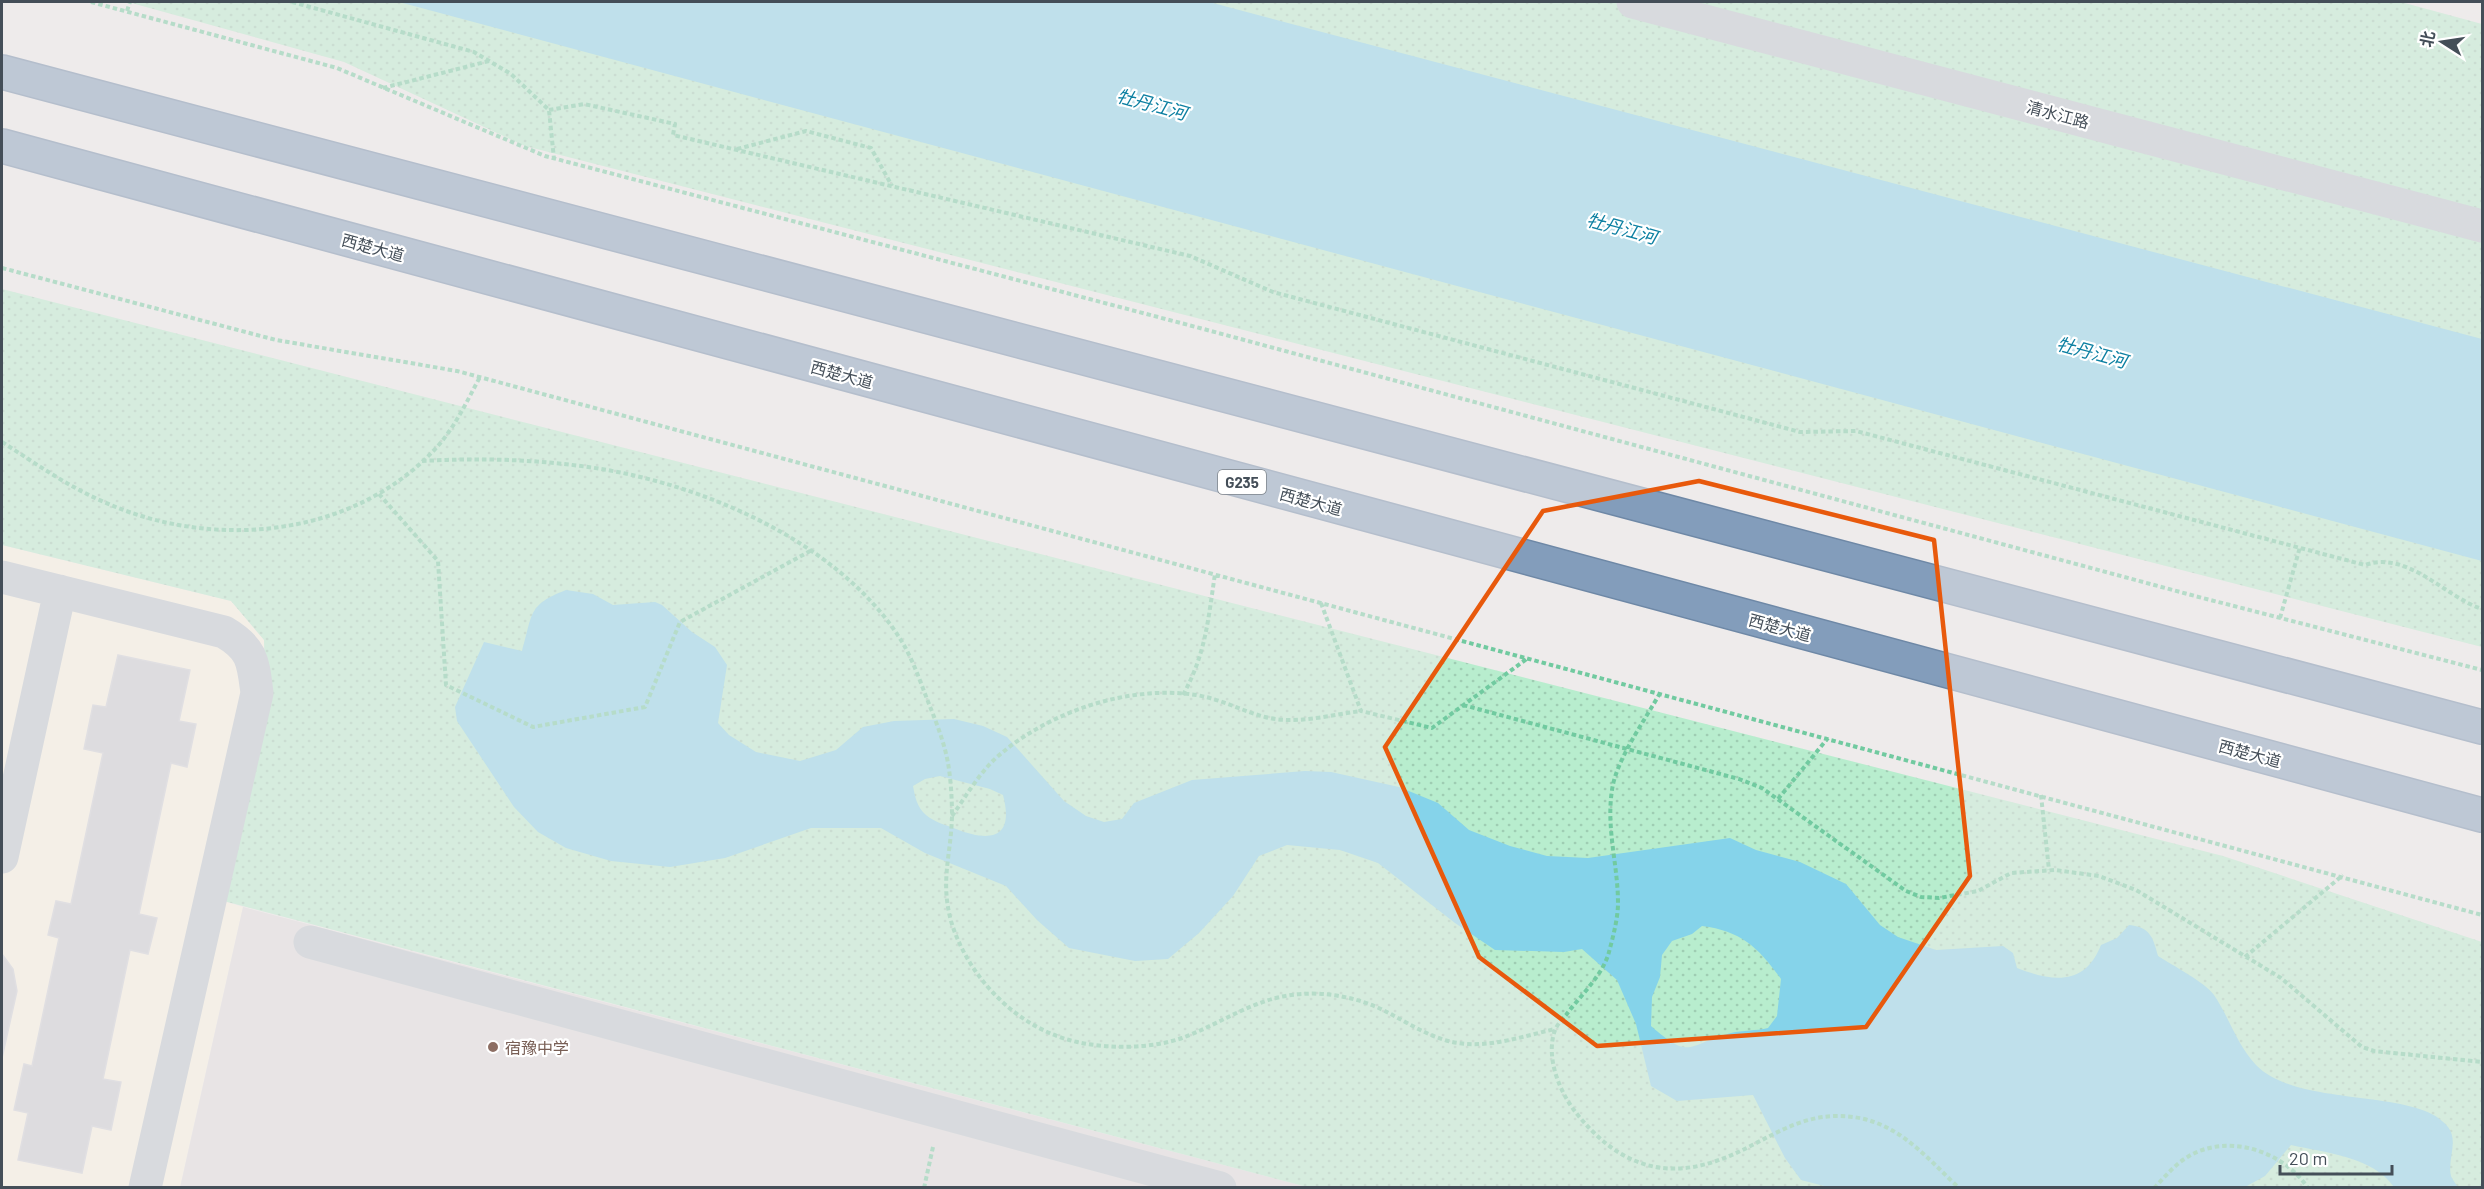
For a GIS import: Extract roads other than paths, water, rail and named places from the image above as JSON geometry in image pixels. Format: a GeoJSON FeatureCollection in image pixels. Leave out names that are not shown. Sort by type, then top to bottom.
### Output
{"type":"FeatureCollection","features":[{"type":"Feature","properties":{"kind":"highway"},"geometry":{"type":"LineString","coordinates":[[2,72],[2482,727]]}},
{"type":"Feature","properties":{"kind":"highway","name":"西楚大道"},"geometry":{"type":"LineString","coordinates":[[2,146],[2482,815]]}},
{"type":"Feature","properties":{"kind":"street","name":"清水江路"},"geometry":{"type":"LineString","coordinates":[[1633,2],[2482,226]]}},
{"type":"Feature","properties":{"kind":"street"},"geometry":{"type":"LineString","coordinates":[[2,577],[224,632],[243,643],[253,660],[257,693],[145,1188]]}},
{"type":"Feature","properties":{"kind":"street"},"geometry":{"type":"LineString","coordinates":[[2,857],[60,591]]}},
{"type":"Feature","properties":{"kind":"street"},"geometry":{"type":"LineString","coordinates":[[310,942],[1220,1188]]}},
{"type":"Feature","properties":{"kind":"water","name":"牡丹江河"},"geometry":{"type":"Polygon","coordinates":[[[399,2],[1209,2],[2482,339],[2482,561],[399,2]]]}},
{"type":"Feature","properties":{"kind":"water"},"geometry":{"type":"Polygon","coordinates":[[[566,590],[593,594],[613,605],[655,602],[662,605],[692,632],[715,647],[727,665],[718,723],[729,735],[756,752],[800,761],[836,750],[863,727],[894,721],[954,719],[983,726],[1007,737],[1064,801],[1086,816],[1104,822],[1122,819],[1134,803],[1192,780],[1305,771],[1331,772],[1399,787],[1438,803],[1469,830],[1510,846],[1547,856],[1588,858],[1730,838],[1756,850],[1800,862],[1846,884],[1880,925],[1898,937],[1936,950],[2003,946],[2013,953],[2017,968],[2055,978],[2077,974],[2086,968],[2101,945],[2117,938],[2129,925],[2136,926],[2149,934],[2158,956],[2210,990],[2249,1057],[2275,1079],[2300,1088],[2412,1107],[2433,1115],[2448,1127],[2453,1138],[2450,1170],[2458,1187],[2394,1187],[2374,1168],[2361,1162],[2291,1145],[2265,1176],[2245,1187],[1832,1188],[1801,1180],[1785,1158],[1753,1095],[1677,1101],[1651,1086],[1636,1024],[1617,980],[1582,949],[1564,952],[1495,950],[1455,923],[1378,863],[1340,850],[1287,845],[1259,856],[1233,896],[1199,933],[1168,959],[1135,961],[1069,948],[1037,920],[1006,886],[925,853],[881,828],[811,828],[725,858],[670,867],[611,861],[566,848],[538,832],[514,807],[457,721],[455,707],[484,642],[522,651],[530,619],[538,606],[553,595],[566,590]],[[940,776],[925,779],[913,786],[918,805],[926,815],[940,823],[979,836],[996,834],[1002,829],[1006,810],[1003,795],[990,789],[940,776]],[[1702,926],[1692,934],[1672,941],[1662,955],[1660,977],[1652,997],[1651,1026],[1664,1037],[1683,1047],[1697,1045],[1731,1033],[1768,1028],[1777,1016],[1781,979],[1764,958],[1748,942],[1728,932],[1702,926]]]}},
{"type":"Feature","properties":{"kind":"place","name":"宿豫中学"},"geometry":{"type":"Point","coordinates":[493,1047]}}]}
